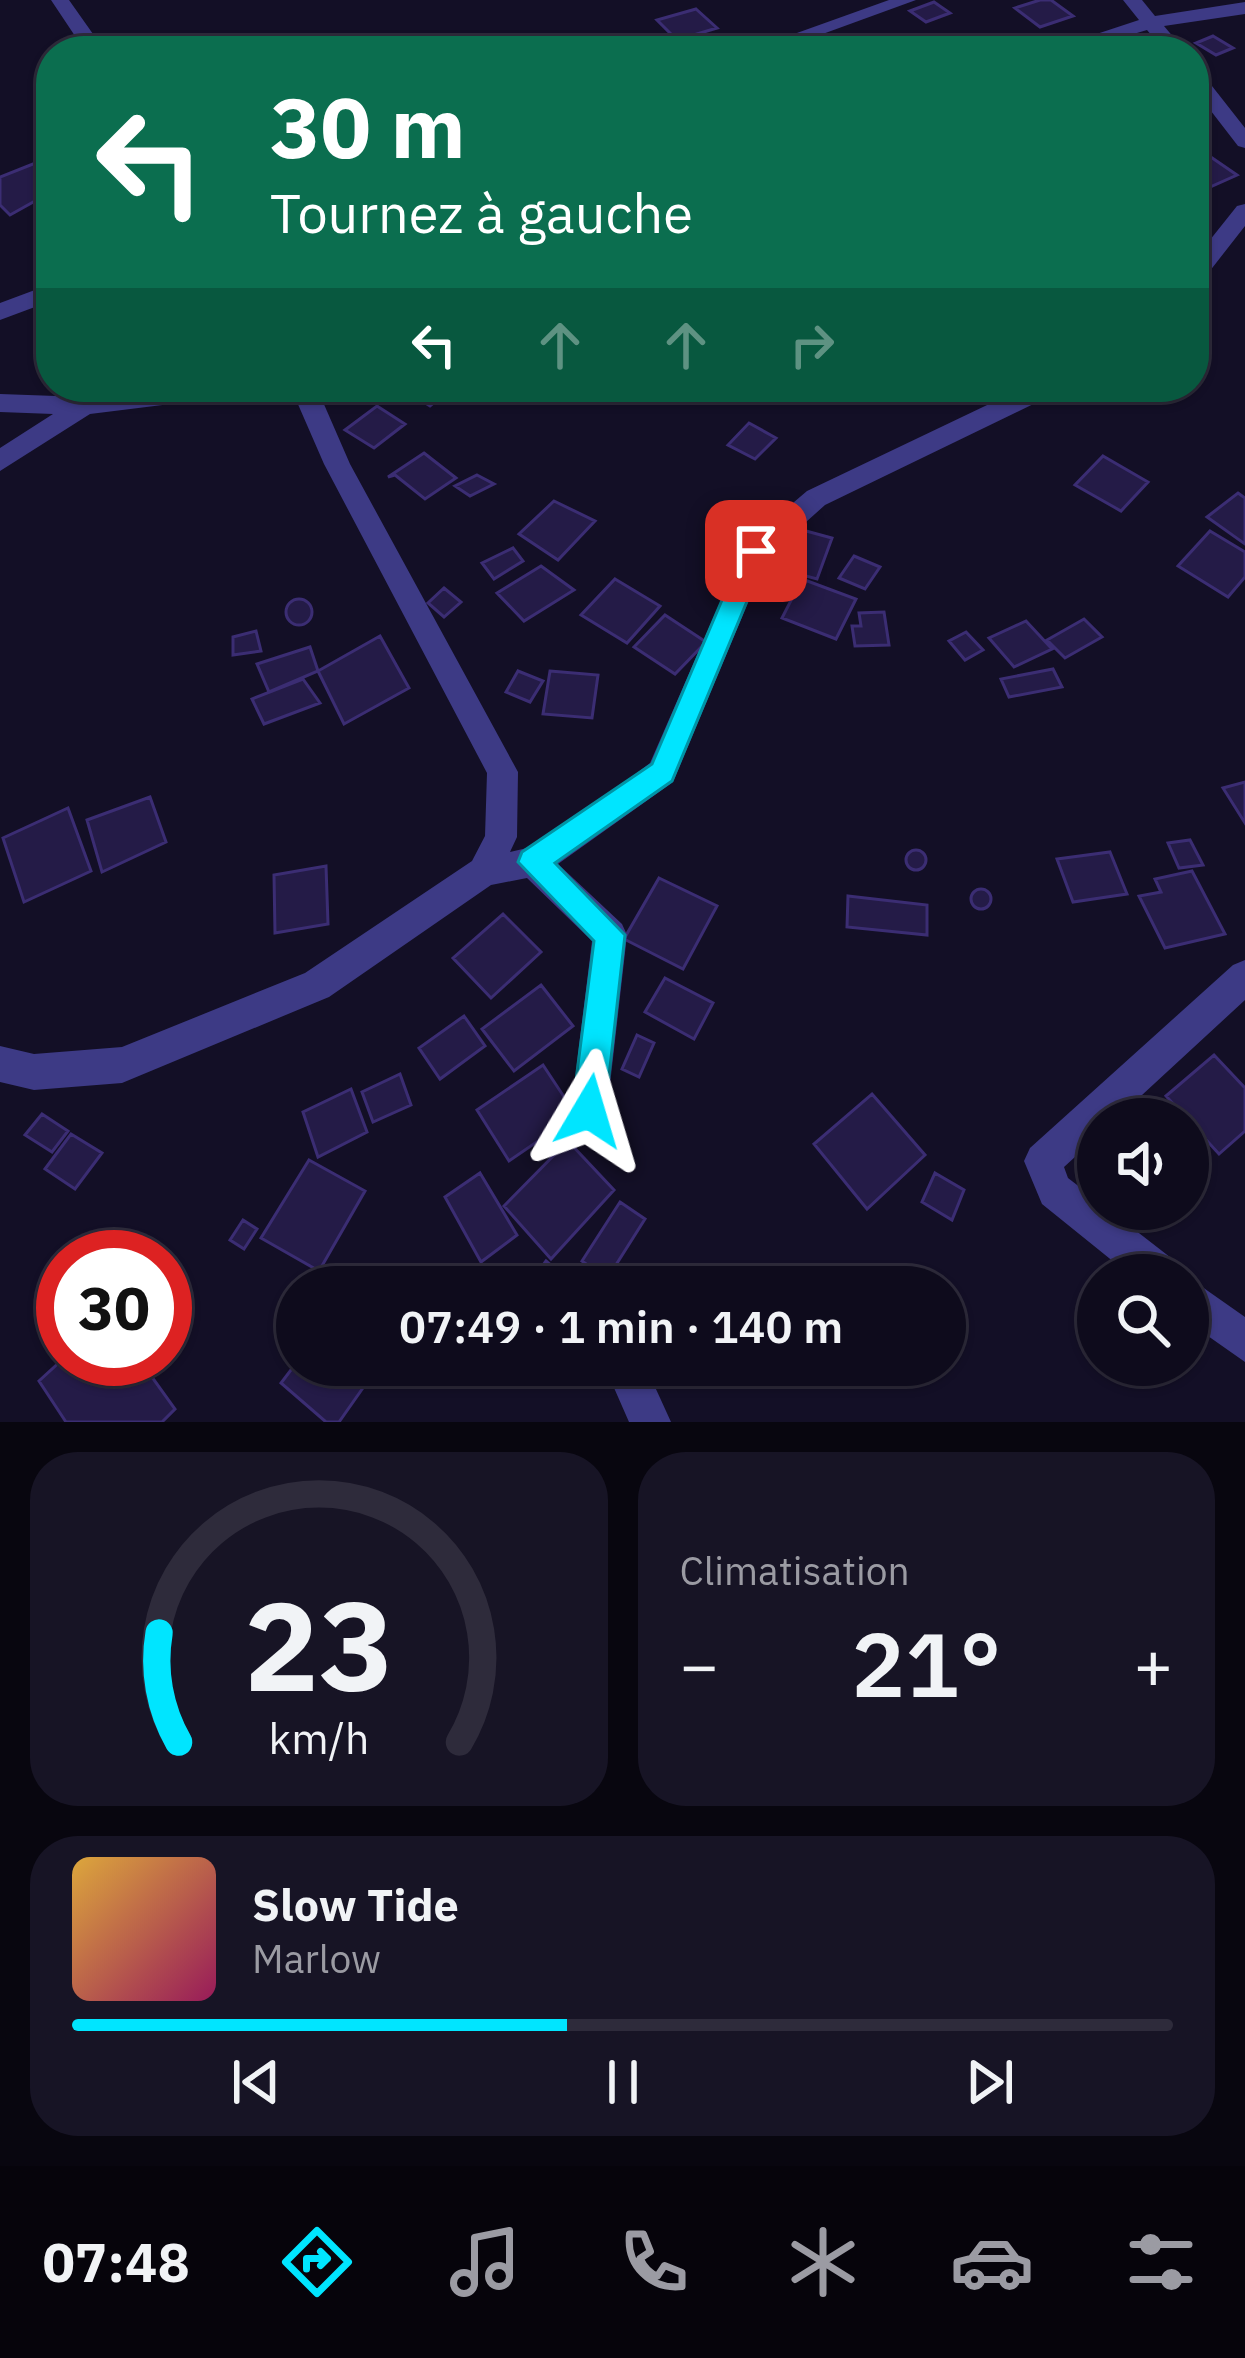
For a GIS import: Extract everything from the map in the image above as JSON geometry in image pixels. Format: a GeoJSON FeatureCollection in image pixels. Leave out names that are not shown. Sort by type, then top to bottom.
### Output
{"type":"FeatureCollection","features":[{"type":"Feature","properties":{"kind":"street"},"geometry":{"type":"LineString","coordinates":[[60,0],[85,36]]}},
{"type":"Feature","properties":{"kind":"street"},"geometry":{"type":"LineString","coordinates":[[801,36],[907,0]]}},
{"type":"Feature","properties":{"kind":"street"},"geometry":{"type":"LineString","coordinates":[[1132,0],[1163,36]]}},
{"type":"Feature","properties":{"kind":"street"},"geometry":{"type":"LineString","coordinates":[[1105,36],[1152,22],[1245,8]]}},
{"type":"Feature","properties":{"kind":"street"},"geometry":{"type":"LineString","coordinates":[[1209,95],[1245,142]]}},
{"type":"Feature","properties":{"kind":"street"},"geometry":{"type":"LineString","coordinates":[[1209,257],[1245,211]]}},
{"type":"Feature","properties":{"kind":"street"},"geometry":{"type":"LineString","coordinates":[[0,312],[36,298]]}},
{"type":"Feature","properties":{"kind":"street"},"geometry":{"type":"LineString","coordinates":[[0,461],[90,402]]}},
{"type":"Feature","properties":{"kind":"street"},"geometry":{"type":"LineString","coordinates":[[0,403],[84,406],[116,402]]}},
{"type":"Feature","properties":{"kind":"street"},"geometry":{"type":"LineString","coordinates":[[310,402],[337,464],[503,772],[501,837],[484,872]]}},
{"type":"Feature","properties":{"kind":"street"},"geometry":{"type":"LineString","coordinates":[[0,1064],[34,1072],[122,1065],[317,985],[484,872],[533,862],[662,772],[756,551],[816,498],[1017,402]]}},
{"type":"Feature","properties":{"kind":"street"},"geometry":{"type":"LineString","coordinates":[[533,862],[610,935],[589,1111]]}},
{"type":"Feature","properties":{"kind":"street"},"geometry":{"type":"LineString","coordinates":[[1134,1254],[1055,1191],[1043,1161],[1245,977]]}},
{"type":"Feature","properties":{"kind":"street"},"geometry":{"type":"LineString","coordinates":[[1209,1314],[1245,1342]]}},
{"type":"Feature","properties":{"kind":"street"},"geometry":{"type":"LineString","coordinates":[[634,1386],[650,1422]]}},
{"type":"Feature","properties":{"kind":"building"},"geometry":{"type":"Polygon","coordinates":[[[1051,0],[1073,16],[1040,27],[1015,8],[1051,0]]]}},
{"type":"Feature","properties":{"kind":"building"},"geometry":{"type":"Polygon","coordinates":[[[934,2],[950,13],[926,22],[910,11],[934,2]]]}},
{"type":"Feature","properties":{"kind":"building"},"geometry":{"type":"Polygon","coordinates":[[[696,9],[717,28],[673,36],[657,20],[696,9]]]}},
{"type":"Feature","properties":{"kind":"building"},"geometry":{"type":"Polygon","coordinates":[[[1209,38],[1233,48],[1216,55],[1209,51],[1209,38]]]}},
{"type":"Feature","properties":{"kind":"building"},"geometry":{"type":"Polygon","coordinates":[[[1209,156],[1237,175],[1209,187],[1209,156]]]}},
{"type":"Feature","properties":{"kind":"building"},"geometry":{"type":"Polygon","coordinates":[[[36,163],[36,200],[10,215],[0,205],[0,177],[36,163]]]}},
{"type":"Feature","properties":{"kind":"building"},"geometry":{"type":"Polygon","coordinates":[[[377,406],[405,424],[374,448],[345,430],[377,406]]]}},
{"type":"Feature","properties":{"kind":"building"},"geometry":{"type":"Polygon","coordinates":[[[749,423],[776,438],[755,459],[728,445],[749,423]]]}},
{"type":"Feature","properties":{"kind":"building"},"geometry":{"type":"Polygon","coordinates":[[[424,453],[456,478],[425,499],[395,475],[388,477],[424,453]]]}},
{"type":"Feature","properties":{"kind":"building"},"geometry":{"type":"Polygon","coordinates":[[[1103,456],[1148,482],[1121,511],[1075,485],[1103,456]]]}},
{"type":"Feature","properties":{"kind":"building"},"geometry":{"type":"Polygon","coordinates":[[[477,475],[494,484],[470,496],[455,486],[477,475]]]}},
{"type":"Feature","properties":{"kind":"building"},"geometry":{"type":"Polygon","coordinates":[[[1238,493],[1245,498],[1245,544],[1207,517],[1238,493]]]}},
{"type":"Feature","properties":{"kind":"building"},"geometry":{"type":"Polygon","coordinates":[[[554,501],[595,521],[558,560],[519,534],[554,501]]]}},
{"type":"Feature","properties":{"kind":"building"},"geometry":{"type":"Polygon","coordinates":[[[806,531],[832,538],[817,579],[791,572],[806,531]]]}},
{"type":"Feature","properties":{"kind":"building"},"geometry":{"type":"Polygon","coordinates":[[[1210,531],[1245,552],[1245,577],[1228,597],[1178,566],[1210,531]]]}},
{"type":"Feature","properties":{"kind":"building"},"geometry":{"type":"Polygon","coordinates":[[[513,548],[523,561],[494,579],[482,563],[513,548]]]}},
{"type":"Feature","properties":{"kind":"building"},"geometry":{"type":"Polygon","coordinates":[[[854,556],[880,567],[865,589],[839,578],[854,556]]]}},
{"type":"Feature","properties":{"kind":"building"},"geometry":{"type":"Polygon","coordinates":[[[541,566],[574,590],[524,621],[497,593],[541,566]]]}},
{"type":"Feature","properties":{"kind":"building"},"geometry":{"type":"Polygon","coordinates":[[[615,579],[660,606],[627,643],[581,615],[615,579]]]}},
{"type":"Feature","properties":{"kind":"building"},"geometry":{"type":"Polygon","coordinates":[[[802,579],[856,599],[836,639],[782,618],[802,579]]]}},
{"type":"Feature","properties":{"kind":"building"},"geometry":{"type":"Polygon","coordinates":[[[444,588],[461,602],[444,617],[428,603],[444,588]]]}},
{"type":"Feature","properties":{"kind":"building"},"geometry":{"type":"Polygon","coordinates":[[[299,599],[312,612],[299,625],[286,612],[299,599]]]}},
{"type":"Feature","properties":{"kind":"building"},"geometry":{"type":"Polygon","coordinates":[[[884,612],[889,645],[855,646],[852,626],[861,626],[859,613],[884,612]]]}},
{"type":"Feature","properties":{"kind":"building"},"geometry":{"type":"Polygon","coordinates":[[[665,615],[706,642],[675,674],[634,647],[665,615]]]}},
{"type":"Feature","properties":{"kind":"building"},"geometry":{"type":"Polygon","coordinates":[[[1084,619],[1102,637],[1065,658],[1047,640],[1084,619]]]}},
{"type":"Feature","properties":{"kind":"building"},"geometry":{"type":"Polygon","coordinates":[[[1026,621],[1052,649],[1014,667],[989,638],[1026,621]]]}},
{"type":"Feature","properties":{"kind":"building"},"geometry":{"type":"Polygon","coordinates":[[[256,631],[261,651],[233,655],[233,637],[256,631]]]}},
{"type":"Feature","properties":{"kind":"building"},"geometry":{"type":"Polygon","coordinates":[[[966,632],[983,650],[965,660],[949,641],[966,632]]]}},
{"type":"Feature","properties":{"kind":"building"},"geometry":{"type":"Polygon","coordinates":[[[380,636],[409,688],[344,724],[318,671],[380,636]]]}},
{"type":"Feature","properties":{"kind":"building"},"geometry":{"type":"Polygon","coordinates":[[[310,647],[318,671],[269,692],[257,664],[310,647]]]}},
{"type":"Feature","properties":{"kind":"building"},"geometry":{"type":"Polygon","coordinates":[[[1053,669],[1062,687],[1009,697],[1001,679],[1053,669]]]}},
{"type":"Feature","properties":{"kind":"building"},"geometry":{"type":"Polygon","coordinates":[[[518,671],[543,681],[530,702],[506,692],[518,671]]]}},
{"type":"Feature","properties":{"kind":"building"},"geometry":{"type":"Polygon","coordinates":[[[550,671],[598,675],[592,718],[543,714],[550,671]]]}},
{"type":"Feature","properties":{"kind":"building"},"geometry":{"type":"Polygon","coordinates":[[[303,679],[320,703],[264,724],[252,699],[303,679]]]}},
{"type":"Feature","properties":{"kind":"building"},"geometry":{"type":"Polygon","coordinates":[[[1245,782],[1245,823],[1223,788],[1245,782]]]}},
{"type":"Feature","properties":{"kind":"building"},"geometry":{"type":"Polygon","coordinates":[[[150,797],[166,842],[102,872],[87,820],[150,797]]]}},
{"type":"Feature","properties":{"kind":"building"},"geometry":{"type":"Polygon","coordinates":[[[68,808],[91,871],[24,902],[3,838],[68,808]]]}},
{"type":"Feature","properties":{"kind":"building"},"geometry":{"type":"Polygon","coordinates":[[[1190,840],[1203,865],[1179,868],[1168,843],[1190,840]]]}},
{"type":"Feature","properties":{"kind":"building"},"geometry":{"type":"Polygon","coordinates":[[[916,850],[926,860],[916,870],[906,860],[916,850]]]}},
{"type":"Feature","properties":{"kind":"building"},"geometry":{"type":"Polygon","coordinates":[[[1110,852],[1127,894],[1073,902],[1057,859],[1110,852]]]}},
{"type":"Feature","properties":{"kind":"building"},"geometry":{"type":"Polygon","coordinates":[[[326,866],[328,924],[275,933],[274,875],[326,866]]]}},
{"type":"Feature","properties":{"kind":"building"},"geometry":{"type":"Polygon","coordinates":[[[1192,871],[1225,934],[1165,948],[1139,896],[1161,892],[1155,879],[1192,871]]]}},
{"type":"Feature","properties":{"kind":"building"},"geometry":{"type":"Polygon","coordinates":[[[659,878],[717,906],[683,969],[624,939],[659,878]]]}},
{"type":"Feature","properties":{"kind":"building"},"geometry":{"type":"Polygon","coordinates":[[[981,889],[991,899],[981,909],[971,899],[981,889]]]}},
{"type":"Feature","properties":{"kind":"building"},"geometry":{"type":"Polygon","coordinates":[[[848,896],[927,905],[927,935],[847,927],[848,896]]]}},
{"type":"Feature","properties":{"kind":"building"},"geometry":{"type":"Polygon","coordinates":[[[503,914],[541,952],[491,998],[453,958],[503,914]]]}},
{"type":"Feature","properties":{"kind":"building"},"geometry":{"type":"Polygon","coordinates":[[[665,978],[713,1003],[694,1039],[645,1012],[665,978]]]}},
{"type":"Feature","properties":{"kind":"building"},"geometry":{"type":"Polygon","coordinates":[[[541,985],[573,1026],[514,1071],[482,1029],[541,985]]]}},
{"type":"Feature","properties":{"kind":"building"},"geometry":{"type":"Polygon","coordinates":[[[464,1016],[485,1046],[440,1079],[419,1048],[464,1016]]]}},
{"type":"Feature","properties":{"kind":"building"},"geometry":{"type":"Polygon","coordinates":[[[637,1035],[654,1043],[639,1077],[622,1069],[637,1035]]]}},
{"type":"Feature","properties":{"kind":"building"},"geometry":{"type":"Polygon","coordinates":[[[1214,1055],[1245,1088],[1245,1131],[1219,1154],[1209,1143],[1209,1098],[1166,1096],[1214,1055]]]}},
{"type":"Feature","properties":{"kind":"building"},"geometry":{"type":"Polygon","coordinates":[[[543,1065],[576,1115],[509,1161],[477,1110],[543,1065]]]}},
{"type":"Feature","properties":{"kind":"building"},"geometry":{"type":"Polygon","coordinates":[[[400,1074],[411,1105],[373,1122],[362,1092],[400,1074]]]}},
{"type":"Feature","properties":{"kind":"building"},"geometry":{"type":"Polygon","coordinates":[[[351,1089],[367,1132],[318,1157],[303,1112],[351,1089]]]}},
{"type":"Feature","properties":{"kind":"building"},"geometry":{"type":"Polygon","coordinates":[[[872,1094],[925,1155],[867,1209],[814,1144],[872,1094]]]}},
{"type":"Feature","properties":{"kind":"building"},"geometry":{"type":"Polygon","coordinates":[[[42,1114],[68,1131],[52,1152],[25,1135],[42,1114]]]}},
{"type":"Feature","properties":{"kind":"building"},"geometry":{"type":"Polygon","coordinates":[[[71,1134],[102,1153],[75,1189],[45,1169],[71,1134]]]}},
{"type":"Feature","properties":{"kind":"building"},"geometry":{"type":"Polygon","coordinates":[[[568,1141],[614,1190],[551,1259],[504,1206],[568,1141]]]}},
{"type":"Feature","properties":{"kind":"building"},"geometry":{"type":"Polygon","coordinates":[[[309,1160],[365,1191],[322,1266],[310,1266],[261,1238],[309,1160]]]}},
{"type":"Feature","properties":{"kind":"building"},"geometry":{"type":"Polygon","coordinates":[[[480,1173],[517,1235],[481,1262],[445,1197],[480,1173]]]}},
{"type":"Feature","properties":{"kind":"building"},"geometry":{"type":"Polygon","coordinates":[[[935,1173],[964,1190],[952,1220],[922,1202],[935,1173]]]}},
{"type":"Feature","properties":{"kind":"building"},"geometry":{"type":"Polygon","coordinates":[[[620,1202],[645,1219],[615,1266],[589,1266],[582,1261],[620,1202]]]}},
{"type":"Feature","properties":{"kind":"building"},"geometry":{"type":"Polygon","coordinates":[[[243,1220],[257,1229],[244,1249],[230,1240],[243,1220]]]}},
{"type":"Feature","properties":{"kind":"building"},"geometry":{"type":"Polygon","coordinates":[[[42,1386],[158,1386],[175,1409],[162,1422],[66,1422],[42,1386]]]}},
{"type":"Feature","properties":{"kind":"building"},"geometry":{"type":"Polygon","coordinates":[[[284,1386],[364,1386],[339,1422],[326,1422],[284,1386]]]}},
{"type":"Feature","properties":{"kind":"route"},"geometry":{"type":"LineString","coordinates":[[589,1111],[610,935],[533,862],[587,829],[662,772],[756,551]]}}]}
